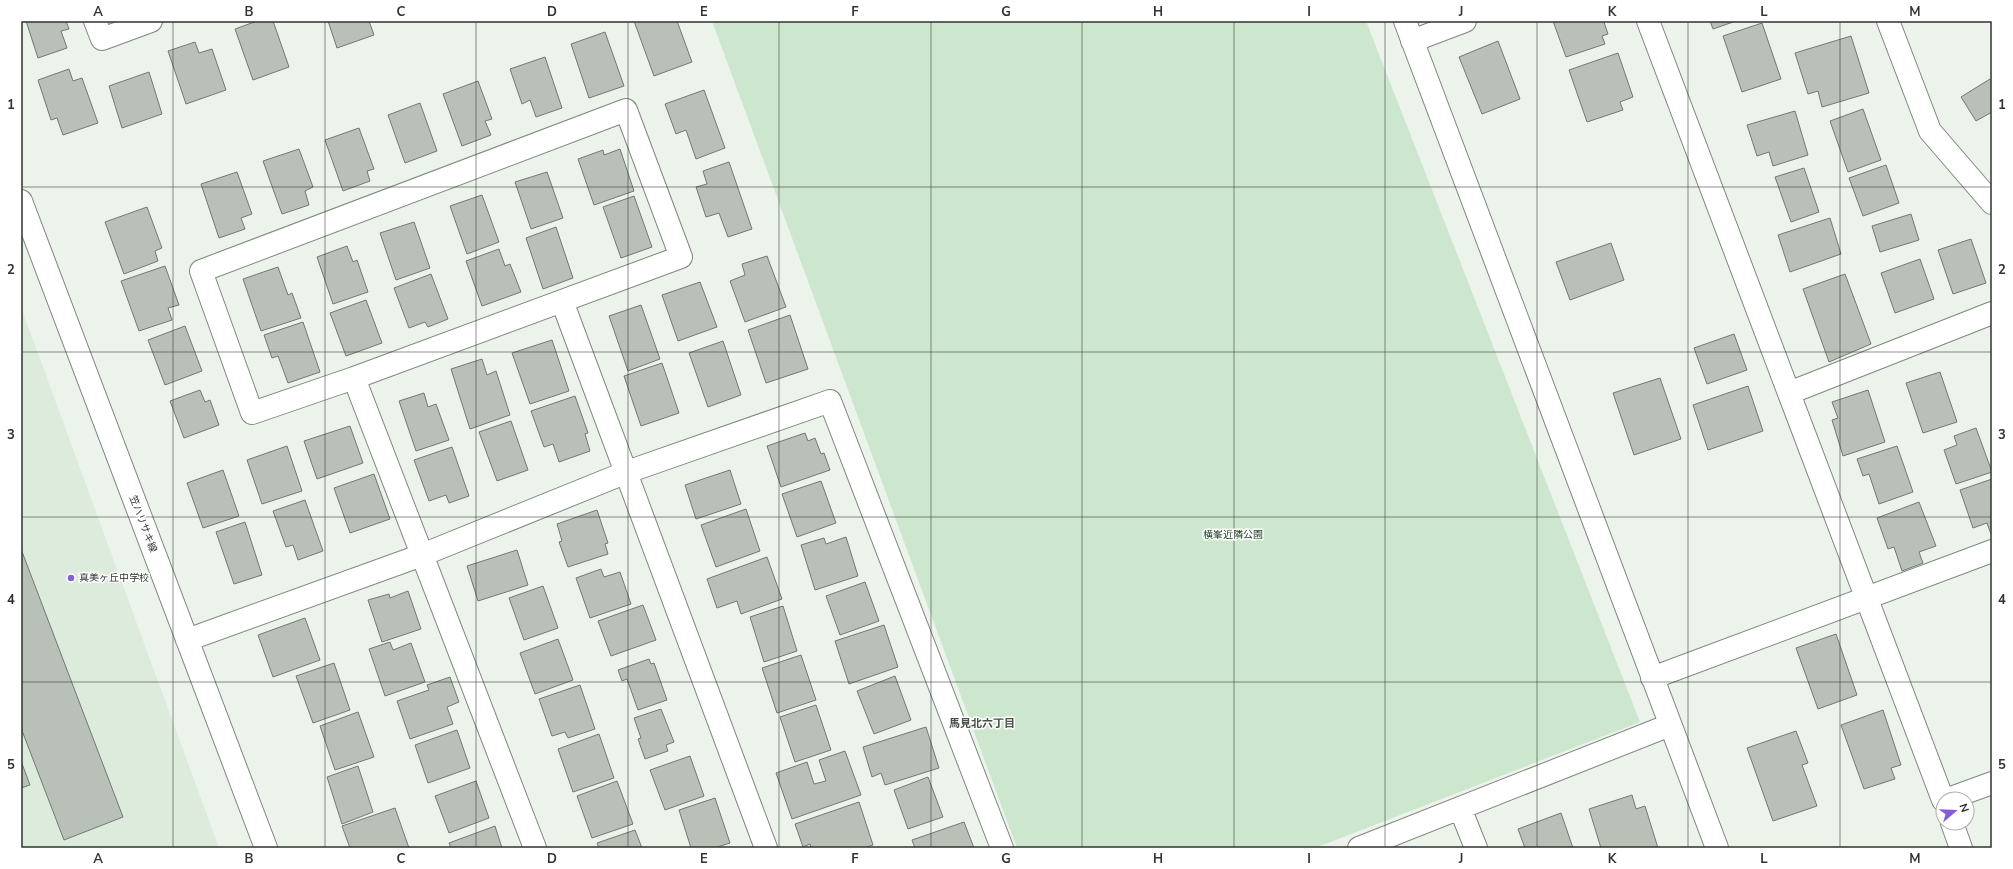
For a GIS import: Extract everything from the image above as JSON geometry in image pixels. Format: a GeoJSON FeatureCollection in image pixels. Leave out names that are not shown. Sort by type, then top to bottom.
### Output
{"type":"FeatureCollection","features":[{"type":"Feature","properties":{"kind":"street"},"geometry":{"type":"LineString","coordinates":[[95,21],[102,39],[151,21]]}},
{"type":"Feature","properties":{"kind":"street"},"geometry":{"type":"LineString","coordinates":[[1405,21],[1717,848]]}},
{"type":"Feature","properties":{"kind":"street"},"geometry":{"type":"LineString","coordinates":[[1412,41],[1465,21]]}},
{"type":"Feature","properties":{"kind":"street"},"geometry":{"type":"LineString","coordinates":[[1648,21],[1788,393],[1868,598],[1940,791]]}},
{"type":"Feature","properties":{"kind":"street"},"geometry":{"type":"LineString","coordinates":[[1888,21],[1930,131],[1992,203]]}},
{"type":"Feature","properties":{"kind":"street"},"geometry":{"type":"LineString","coordinates":[[626,110],[681,257],[354,378],[252,412],[201,270],[626,110]]}},
{"type":"Feature","properties":{"kind":"street","name":"笠ハリサキ線"},"geometry":{"type":"LineString","coordinates":[[21,200],[266,848]]}},
{"type":"Feature","properties":{"kind":"street"},"geometry":{"type":"LineString","coordinates":[[562,301],[766,848]]}},
{"type":"Feature","properties":{"kind":"street"},"geometry":{"type":"LineString","coordinates":[[1788,393],[1992,313]]}},
{"type":"Feature","properties":{"kind":"street"},"geometry":{"type":"LineString","coordinates":[[354,378],[535,848]]}},
{"type":"Feature","properties":{"kind":"street"},"geometry":{"type":"LineString","coordinates":[[187,640],[422,555],[627,472],[830,401],[1002,848]]}},
{"type":"Feature","properties":{"kind":"street"},"geometry":{"type":"LineString","coordinates":[[1652,678],[1992,552]]}},
{"type":"Feature","properties":{"kind":"street"},"geometry":{"type":"LineString","coordinates":[[1359,848],[1670,725]]}},
{"type":"Feature","properties":{"kind":"street"},"geometry":{"type":"LineString","coordinates":[[1970,791],[1992,783]]}},
{"type":"Feature","properties":{"kind":"street"},"geometry":{"type":"LineString","coordinates":[[1460,808],[1476,848]]}},
{"type":"Feature","properties":{"kind":"street"},"geometry":{"type":"LineString","coordinates":[[1955,831],[1961,848]]}},
{"type":"Feature","properties":{"kind":"shaded area","name":"真美ヶ丘中学校"},"geometry":{"type":"Polygon","coordinates":[[[21,307],[219,848],[21,848],[21,307]]]}},
{"type":"Feature","properties":{"kind":"green space","name":"横峯近隣公園"},"geometry":{"type":"Polygon","coordinates":[[[712,21],[1366,21],[1640,722],[1315,848],[1017,848],[712,21]]]}},
{"type":"Feature","properties":{"kind":"building"},"geometry":{"type":"Polygon","coordinates":[[[26,21],[66,21],[69,29],[61,31],[67,48],[38,58],[26,21]]]}},
{"type":"Feature","properties":{"kind":"building"},"geometry":{"type":"Polygon","coordinates":[[[257,21],[273,21],[289,67],[253,80],[235,29],[257,21]]]}},
{"type":"Feature","properties":{"kind":"building"},"geometry":{"type":"Polygon","coordinates":[[[328,21],[369,21],[374,35],[337,48],[328,21]]]}},
{"type":"Feature","properties":{"kind":"building"},"geometry":{"type":"Polygon","coordinates":[[[634,21],[677,21],[692,62],[654,76],[634,21]]]}},
{"type":"Feature","properties":{"kind":"building"},"geometry":{"type":"Polygon","coordinates":[[[1553,21],[1607,21],[1604,22],[1608,34],[1602,36],[1605,44],[1566,57],[1553,21]]]}},
{"type":"Feature","properties":{"kind":"building"},"geometry":{"type":"Polygon","coordinates":[[[1710,21],[1736,21],[1713,29],[1710,21]]]}},
{"type":"Feature","properties":{"kind":"building"},"geometry":{"type":"Polygon","coordinates":[[[1762,23],[1781,79],[1742,92],[1723,36],[1762,23]]]}},
{"type":"Feature","properties":{"kind":"building"},"geometry":{"type":"Polygon","coordinates":[[[605,32],[624,86],[589,98],[571,44],[605,32]]]}},
{"type":"Feature","properties":{"kind":"building"},"geometry":{"type":"Polygon","coordinates":[[[1851,36],[1869,93],[1822,107],[1818,91],[1808,94],[1795,53],[1851,36]]]}},
{"type":"Feature","properties":{"kind":"building"},"geometry":{"type":"Polygon","coordinates":[[[1498,41],[1520,99],[1482,114],[1459,57],[1498,41]]]}},
{"type":"Feature","properties":{"kind":"building"},"geometry":{"type":"Polygon","coordinates":[[[195,42],[199,53],[212,49],[226,90],[186,104],[168,51],[195,42]]]}},
{"type":"Feature","properties":{"kind":"building"},"geometry":{"type":"Polygon","coordinates":[[[1618,53],[1633,97],[1620,102],[1623,110],[1587,122],[1569,70],[1618,53]]]}},
{"type":"Feature","properties":{"kind":"building"},"geometry":{"type":"Polygon","coordinates":[[[545,57],[562,108],[536,117],[530,100],[522,104],[510,69],[545,57]]]}},
{"type":"Feature","properties":{"kind":"building"},"geometry":{"type":"Polygon","coordinates":[[[69,69],[73,81],[82,78],[98,123],[63,135],[57,118],[51,120],[38,80],[69,69]]]}},
{"type":"Feature","properties":{"kind":"building"},"geometry":{"type":"Polygon","coordinates":[[[149,72],[162,114],[122,128],[109,86],[149,72]]]}},
{"type":"Feature","properties":{"kind":"building"},"geometry":{"type":"Polygon","coordinates":[[[1990,79],[1992,82],[1992,112],[1976,121],[1961,97],[1990,79]]]}},
{"type":"Feature","properties":{"kind":"building"},"geometry":{"type":"Polygon","coordinates":[[[478,81],[492,119],[485,121],[491,135],[462,146],[443,94],[478,81]]]}},
{"type":"Feature","properties":{"kind":"building"},"geometry":{"type":"Polygon","coordinates":[[[704,90],[725,148],[696,159],[686,130],[676,134],[665,104],[704,90]]]}},
{"type":"Feature","properties":{"kind":"building"},"geometry":{"type":"Polygon","coordinates":[[[420,103],[437,151],[405,163],[388,115],[420,103]]]}},
{"type":"Feature","properties":{"kind":"building"},"geometry":{"type":"Polygon","coordinates":[[[1863,109],[1881,160],[1848,172],[1830,121],[1863,109]]]}},
{"type":"Feature","properties":{"kind":"building"},"geometry":{"type":"Polygon","coordinates":[[[1795,111],[1808,155],[1773,166],[1769,152],[1757,156],[1747,125],[1795,111]]]}},
{"type":"Feature","properties":{"kind":"building"},"geometry":{"type":"Polygon","coordinates":[[[359,128],[374,169],[367,171],[370,181],[343,191],[325,140],[359,128]]]}},
{"type":"Feature","properties":{"kind":"building"},"geometry":{"type":"Polygon","coordinates":[[[299,149],[313,187],[305,191],[309,205],[282,214],[263,161],[299,149]]]}},
{"type":"Feature","properties":{"kind":"building"},"geometry":{"type":"Polygon","coordinates":[[[620,149],[634,191],[594,205],[578,159],[603,150],[604,155],[620,149]]]}},
{"type":"Feature","properties":{"kind":"building"},"geometry":{"type":"Polygon","coordinates":[[[729,162],[752,229],[728,237],[719,213],[706,217],[696,187],[707,184],[703,171],[729,162]]]}},
{"type":"Feature","properties":{"kind":"building"},"geometry":{"type":"Polygon","coordinates":[[[1886,165],[1899,203],[1863,216],[1849,178],[1886,165]]]}},
{"type":"Feature","properties":{"kind":"building"},"geometry":{"type":"Polygon","coordinates":[[[1804,168],[1819,212],[1791,222],[1775,177],[1804,168]]]}},
{"type":"Feature","properties":{"kind":"building"},"geometry":{"type":"Polygon","coordinates":[[[237,172],[252,214],[241,218],[245,229],[219,238],[201,184],[237,172]]]}},
{"type":"Feature","properties":{"kind":"building"},"geometry":{"type":"Polygon","coordinates":[[[547,172],[563,218],[531,229],[515,182],[547,172]]]}},
{"type":"Feature","properties":{"kind":"building"},"geometry":{"type":"Polygon","coordinates":[[[482,195],[499,242],[467,254],[450,206],[482,195]]]}},
{"type":"Feature","properties":{"kind":"building"},"geometry":{"type":"Polygon","coordinates":[[[634,196],[652,247],[621,258],[603,207],[634,196]]]}},
{"type":"Feature","properties":{"kind":"building"},"geometry":{"type":"Polygon","coordinates":[[[147,207],[162,248],[155,251],[158,261],[124,274],[105,222],[147,207]]]}},
{"type":"Feature","properties":{"kind":"building"},"geometry":{"type":"Polygon","coordinates":[[[1911,214],[1919,240],[1880,252],[1872,226],[1911,214]]]}},
{"type":"Feature","properties":{"kind":"building"},"geometry":{"type":"Polygon","coordinates":[[[1830,218],[1841,254],[1790,272],[1778,235],[1830,218]]]}},
{"type":"Feature","properties":{"kind":"building"},"geometry":{"type":"Polygon","coordinates":[[[414,222],[430,268],[396,280],[380,233],[414,222]]]}},
{"type":"Feature","properties":{"kind":"building"},"geometry":{"type":"Polygon","coordinates":[[[556,227],[573,278],[543,289],[526,238],[556,227]]]}},
{"type":"Feature","properties":{"kind":"building"},"geometry":{"type":"Polygon","coordinates":[[[1971,239],[1986,283],[1953,294],[1938,250],[1971,239]]]}},
{"type":"Feature","properties":{"kind":"building"},"geometry":{"type":"Polygon","coordinates":[[[1611,243],[1624,280],[1570,300],[1556,262],[1611,243]]]}},
{"type":"Feature","properties":{"kind":"building"},"geometry":{"type":"Polygon","coordinates":[[[347,246],[353,262],[357,260],[368,292],[333,304],[317,257],[347,246]]]}},
{"type":"Feature","properties":{"kind":"building"},"geometry":{"type":"Polygon","coordinates":[[[499,249],[505,266],[510,264],[521,292],[482,306],[466,261],[499,249]]]}},
{"type":"Feature","properties":{"kind":"building"},"geometry":{"type":"Polygon","coordinates":[[[767,256],[786,307],[745,322],[730,281],[745,275],[742,264],[767,256]]]}},
{"type":"Feature","properties":{"kind":"building"},"geometry":{"type":"Polygon","coordinates":[[[1920,259],[1934,299],[1895,313],[1881,273],[1920,259]]]}},
{"type":"Feature","properties":{"kind":"building"},"geometry":{"type":"Polygon","coordinates":[[[165,266],[179,305],[168,308],[172,320],[139,331],[121,281],[165,266]]]}},
{"type":"Feature","properties":{"kind":"building"},"geometry":{"type":"Polygon","coordinates":[[[278,267],[288,295],[292,293],[301,318],[261,331],[243,279],[278,267]]]}},
{"type":"Feature","properties":{"kind":"building"},"geometry":{"type":"Polygon","coordinates":[[[431,274],[448,319],[428,327],[425,322],[409,328],[394,288],[431,274]]]}},
{"type":"Feature","properties":{"kind":"building"},"geometry":{"type":"Polygon","coordinates":[[[1845,274],[1871,344],[1829,362],[1803,289],[1845,274]]]}},
{"type":"Feature","properties":{"kind":"building"},"geometry":{"type":"Polygon","coordinates":[[[700,282],[717,327],[678,341],[662,295],[700,282]]]}},
{"type":"Feature","properties":{"kind":"building"},"geometry":{"type":"Polygon","coordinates":[[[366,300],[382,343],[346,356],[330,313],[366,300]]]}},
{"type":"Feature","properties":{"kind":"building"},"geometry":{"type":"Polygon","coordinates":[[[641,305],[660,359],[628,371],[609,316],[641,305]]]}},
{"type":"Feature","properties":{"kind":"building"},"geometry":{"type":"Polygon","coordinates":[[[790,315],[808,369],[766,383],[748,330],[790,315]]]}},
{"type":"Feature","properties":{"kind":"building"},"geometry":{"type":"Polygon","coordinates":[[[303,322],[320,372],[288,383],[278,356],[272,358],[264,335],[303,322]]]}},
{"type":"Feature","properties":{"kind":"building"},"geometry":{"type":"Polygon","coordinates":[[[185,326],[202,371],[165,385],[148,340],[185,326]]]}},
{"type":"Feature","properties":{"kind":"building"},"geometry":{"type":"Polygon","coordinates":[[[1734,334],[1747,370],[1707,384],[1694,348],[1734,334]]]}},
{"type":"Feature","properties":{"kind":"building"},"geometry":{"type":"Polygon","coordinates":[[[552,340],[569,391],[530,404],[512,353],[552,340]]]}},
{"type":"Feature","properties":{"kind":"building"},"geometry":{"type":"Polygon","coordinates":[[[723,341],[741,395],[708,407],[689,353],[723,341]]]}},
{"type":"Feature","properties":{"kind":"building"},"geometry":{"type":"Polygon","coordinates":[[[482,359],[487,375],[496,371],[510,415],[470,429],[451,369],[482,359]]]}},
{"type":"Feature","properties":{"kind":"building"},"geometry":{"type":"Polygon","coordinates":[[[662,363],[679,413],[641,426],[624,376],[662,363]]]}},
{"type":"Feature","properties":{"kind":"building"},"geometry":{"type":"Polygon","coordinates":[[[1940,372],[1957,422],[1923,433],[1906,383],[1940,372]]]}},
{"type":"Feature","properties":{"kind":"building"},"geometry":{"type":"Polygon","coordinates":[[[1660,378],[1681,439],[1634,455],[1613,393],[1660,378]]]}},
{"type":"Feature","properties":{"kind":"building"},"geometry":{"type":"Polygon","coordinates":[[[1748,386],[1763,431],[1708,450],[1693,405],[1748,386]]]}},
{"type":"Feature","properties":{"kind":"building"},"geometry":{"type":"Polygon","coordinates":[[[200,390],[205,402],[210,400],[219,425],[184,438],[170,401],[200,390]]]}},
{"type":"Feature","properties":{"kind":"building"},"geometry":{"type":"Polygon","coordinates":[[[1868,390],[1885,442],[1843,456],[1832,420],[1838,418],[1832,402],[1868,390]]]}},
{"type":"Feature","properties":{"kind":"building"},"geometry":{"type":"Polygon","coordinates":[[[424,393],[428,407],[436,404],[449,440],[416,451],[399,401],[424,393]]]}},
{"type":"Feature","properties":{"kind":"building"},"geometry":{"type":"Polygon","coordinates":[[[575,396],[588,433],[585,434],[590,451],[559,462],[553,444],[544,447],[531,411],[575,396]]]}},
{"type":"Feature","properties":{"kind":"building"},"geometry":{"type":"Polygon","coordinates":[[[511,421],[528,470],[497,481],[479,432],[511,421]]]}},
{"type":"Feature","properties":{"kind":"building"},"geometry":{"type":"Polygon","coordinates":[[[350,426],[363,463],[317,479],[304,441],[350,426]]]}},
{"type":"Feature","properties":{"kind":"building"},"geometry":{"type":"Polygon","coordinates":[[[1976,428],[1992,472],[1956,484],[1944,450],[1957,445],[1954,436],[1976,428]]]}},
{"type":"Feature","properties":{"kind":"building"},"geometry":{"type":"Polygon","coordinates":[[[805,433],[808,441],[815,438],[821,454],[824,453],[830,470],[781,487],[767,446],[805,433]]]}},
{"type":"Feature","properties":{"kind":"building"},"geometry":{"type":"Polygon","coordinates":[[[287,446],[302,491],[262,504],[247,460],[287,446]]]}},
{"type":"Feature","properties":{"kind":"building"},"geometry":{"type":"Polygon","coordinates":[[[1897,446],[1913,492],[1879,504],[1869,474],[1863,476],[1857,459],[1897,446]]]}},
{"type":"Feature","properties":{"kind":"building"},"geometry":{"type":"Polygon","coordinates":[[[452,447],[469,496],[449,503],[446,495],[429,501],[414,460],[452,447]]]}},
{"type":"Feature","properties":{"kind":"building"},"geometry":{"type":"Polygon","coordinates":[[[223,470],[239,516],[203,528],[187,483],[223,470]]]}},
{"type":"Feature","properties":{"kind":"building"},"geometry":{"type":"Polygon","coordinates":[[[730,470],[741,504],[696,519],[685,485],[730,470]]]}},
{"type":"Feature","properties":{"kind":"building"},"geometry":{"type":"Polygon","coordinates":[[[374,474],[390,519],[350,533],[334,488],[374,474]]]}},
{"type":"Feature","properties":{"kind":"building"},"geometry":{"type":"Polygon","coordinates":[[[1992,479],[1991,534],[1987,523],[1973,528],[1960,490],[1992,479]]]}},
{"type":"Feature","properties":{"kind":"building"},"geometry":{"type":"Polygon","coordinates":[[[821,481],[836,523],[797,537],[782,494],[821,481]]]}},
{"type":"Feature","properties":{"kind":"building"},"geometry":{"type":"Polygon","coordinates":[[[305,500],[323,551],[298,560],[293,545],[286,547],[273,511],[305,500]]]}},
{"type":"Feature","properties":{"kind":"building"},"geometry":{"type":"Polygon","coordinates":[[[1919,502],[1936,546],[1919,552],[1923,563],[1902,571],[1894,547],[1888,549],[1877,518],[1919,502]]]}},
{"type":"Feature","properties":{"kind":"building"},"geometry":{"type":"Polygon","coordinates":[[[746,509],[760,551],[716,567],[701,525],[746,509]]]}},
{"type":"Feature","properties":{"kind":"building"},"geometry":{"type":"Polygon","coordinates":[[[597,510],[608,543],[605,544],[608,554],[568,567],[559,542],[562,541],[557,524],[597,510]]]}},
{"type":"Feature","properties":{"kind":"building"},"geometry":{"type":"Polygon","coordinates":[[[245,522],[262,575],[234,584],[216,532],[245,522]]]}},
{"type":"Feature","properties":{"kind":"building"},"geometry":{"type":"Polygon","coordinates":[[[846,537],[858,576],[815,590],[801,545],[824,538],[826,544],[846,537]]]}},
{"type":"Feature","properties":{"kind":"building"},"geometry":{"type":"Polygon","coordinates":[[[21,549],[123,817],[64,840],[21,728],[21,549]]]}},
{"type":"Feature","properties":{"kind":"building"},"geometry":{"type":"Polygon","coordinates":[[[517,550],[528,585],[478,601],[467,566],[517,550]]]}},
{"type":"Feature","properties":{"kind":"building"},"geometry":{"type":"Polygon","coordinates":[[[767,557],[782,599],[741,614],[737,601],[717,608],[707,579],[767,557]]]}},
{"type":"Feature","properties":{"kind":"building"},"geometry":{"type":"Polygon","coordinates":[[[601,569],[604,577],[620,572],[631,604],[590,618],[576,578],[601,569]]]}},
{"type":"Feature","properties":{"kind":"building"},"geometry":{"type":"Polygon","coordinates":[[[865,582],[879,621],[840,635],[826,596],[865,582]]]}},
{"type":"Feature","properties":{"kind":"building"},"geometry":{"type":"Polygon","coordinates":[[[543,586],[558,628],[524,640],[509,598],[543,586]]]}},
{"type":"Feature","properties":{"kind":"building"},"geometry":{"type":"Polygon","coordinates":[[[408,591],[421,629],[382,642],[368,600],[389,594],[390,598],[408,591]]]}},
{"type":"Feature","properties":{"kind":"building"},"geometry":{"type":"Polygon","coordinates":[[[643,605],[656,640],[611,656],[598,621],[643,605]]]}},
{"type":"Feature","properties":{"kind":"building"},"geometry":{"type":"Polygon","coordinates":[[[783,606],[797,651],[764,662],[750,617],[783,606]]]}},
{"type":"Feature","properties":{"kind":"building"},"geometry":{"type":"Polygon","coordinates":[[[305,618],[320,660],[273,677],[258,635],[305,618]]]}},
{"type":"Feature","properties":{"kind":"building"},"geometry":{"type":"Polygon","coordinates":[[[884,625],[898,667],[849,684],[835,641],[884,625]]]}},
{"type":"Feature","properties":{"kind":"building"},"geometry":{"type":"Polygon","coordinates":[[[1836,634],[1857,695],[1818,709],[1796,648],[1836,634]]]}},
{"type":"Feature","properties":{"kind":"building"},"geometry":{"type":"Polygon","coordinates":[[[558,639],[573,680],[535,694],[520,653],[558,639]]]}},
{"type":"Feature","properties":{"kind":"building"},"geometry":{"type":"Polygon","coordinates":[[[390,642],[393,650],[411,643],[425,682],[385,696],[369,649],[390,642]]]}},
{"type":"Feature","properties":{"kind":"building"},"geometry":{"type":"Polygon","coordinates":[[[801,655],[816,700],[777,713],[762,668],[801,655]]]}},
{"type":"Feature","properties":{"kind":"building"},"geometry":{"type":"Polygon","coordinates":[[[649,659],[651,664],[654,663],[667,700],[638,710],[627,679],[622,681],[618,670],[649,659]]]}},
{"type":"Feature","properties":{"kind":"building"},"geometry":{"type":"Polygon","coordinates":[[[334,663],[350,710],[313,723],[296,676],[334,663]]]}},
{"type":"Feature","properties":{"kind":"building"},"geometry":{"type":"Polygon","coordinates":[[[895,676],[911,720],[874,734],[857,691],[895,676]]]}},
{"type":"Feature","properties":{"kind":"building"},"geometry":{"type":"Polygon","coordinates":[[[450,677],[459,702],[447,707],[453,724],[410,739],[397,701],[429,690],[427,685],[450,677]]]}},
{"type":"Feature","properties":{"kind":"building"},"geometry":{"type":"Polygon","coordinates":[[[580,685],[595,729],[568,738],[565,732],[552,736],[539,699],[580,685]]]}},
{"type":"Feature","properties":{"kind":"building"},"geometry":{"type":"Polygon","coordinates":[[[816,705],[831,750],[795,762],[780,717],[816,705]]]}},
{"type":"Feature","properties":{"kind":"building"},"geometry":{"type":"Polygon","coordinates":[[[661,709],[674,742],[666,745],[668,751],[645,759],[638,739],[641,738],[634,718],[661,709]]]}},
{"type":"Feature","properties":{"kind":"building"},"geometry":{"type":"Polygon","coordinates":[[[1883,710],[1901,765],[1891,768],[1895,779],[1864,789],[1841,725],[1883,710]]]}},
{"type":"Feature","properties":{"kind":"building"},"geometry":{"type":"Polygon","coordinates":[[[358,712],[374,757],[335,770],[320,726],[358,712]]]}},
{"type":"Feature","properties":{"kind":"building"},"geometry":{"type":"Polygon","coordinates":[[[926,727],[939,768],[885,785],[881,773],[872,777],[863,747],[926,727]]]}},
{"type":"Feature","properties":{"kind":"building"},"geometry":{"type":"Polygon","coordinates":[[[457,730],[470,768],[428,783],[415,745],[457,730]]]}},
{"type":"Feature","properties":{"kind":"building"},"geometry":{"type":"Polygon","coordinates":[[[1796,731],[1808,763],[1802,765],[1817,806],[1773,821],[1747,748],[1796,731]]]}},
{"type":"Feature","properties":{"kind":"building"},"geometry":{"type":"Polygon","coordinates":[[[599,734],[614,778],[573,792],[558,749],[599,734]]]}},
{"type":"Feature","properties":{"kind":"building"},"geometry":{"type":"Polygon","coordinates":[[[845,751],[861,795],[792,819],[776,773],[807,762],[814,784],[826,781],[819,760],[845,751]]]}},
{"type":"Feature","properties":{"kind":"building"},"geometry":{"type":"Polygon","coordinates":[[[690,756],[704,796],[665,810],[650,770],[690,756]]]}},
{"type":"Feature","properties":{"kind":"building"},"geometry":{"type":"Polygon","coordinates":[[[21,761],[30,785],[21,788],[21,761]]]}},
{"type":"Feature","properties":{"kind":"building"},"geometry":{"type":"Polygon","coordinates":[[[358,766],[373,812],[342,824],[327,777],[358,766]]]}},
{"type":"Feature","properties":{"kind":"building"},"geometry":{"type":"Polygon","coordinates":[[[928,777],[943,817],[908,829],[894,790],[928,777]]]}},
{"type":"Feature","properties":{"kind":"building"},"geometry":{"type":"Polygon","coordinates":[[[476,781],[489,818],[449,833],[435,796],[476,781]]]}},
{"type":"Feature","properties":{"kind":"building"},"geometry":{"type":"Polygon","coordinates":[[[617,781],[633,824],[592,838],[577,796],[617,781]]]}},
{"type":"Feature","properties":{"kind":"building"},"geometry":{"type":"Polygon","coordinates":[[[1632,795],[1636,809],[1645,806],[1658,848],[1601,848],[1589,809],[1632,795]]]}},
{"type":"Feature","properties":{"kind":"building"},"geometry":{"type":"Polygon","coordinates":[[[715,798],[730,843],[714,848],[691,848],[679,810],[715,798]]]}},
{"type":"Feature","properties":{"kind":"building"},"geometry":{"type":"Polygon","coordinates":[[[859,802],[873,845],[864,848],[811,848],[810,844],[803,847],[795,824],[859,802]]]}},
{"type":"Feature","properties":{"kind":"building"},"geometry":{"type":"Polygon","coordinates":[[[395,808],[409,848],[350,848],[342,826],[395,808]]]}},
{"type":"Feature","properties":{"kind":"building"},"geometry":{"type":"Polygon","coordinates":[[[1561,813],[1573,848],[1525,848],[1518,829],[1561,813]]]}},
{"type":"Feature","properties":{"kind":"building"},"geometry":{"type":"Polygon","coordinates":[[[964,822],[974,848],[915,848],[912,840],[964,822]]]}},
{"type":"Feature","properties":{"kind":"building"},"geometry":{"type":"Polygon","coordinates":[[[495,826],[502,848],[451,848],[449,843],[495,826]]]}},
{"type":"Feature","properties":{"kind":"building"},"geometry":{"type":"Polygon","coordinates":[[[635,830],[642,848],[599,848],[597,843],[635,830]]]}},
{"type":"Feature","properties":{"kind":"place","name":"真美ヶ丘中学校"},"geometry":{"type":"Point","coordinates":[71,578]}},
{"type":"Feature","properties":{"kind":"district","name":"馬見北六丁目"},"geometry":{"type":"Point","coordinates":[982,723]}}]}
